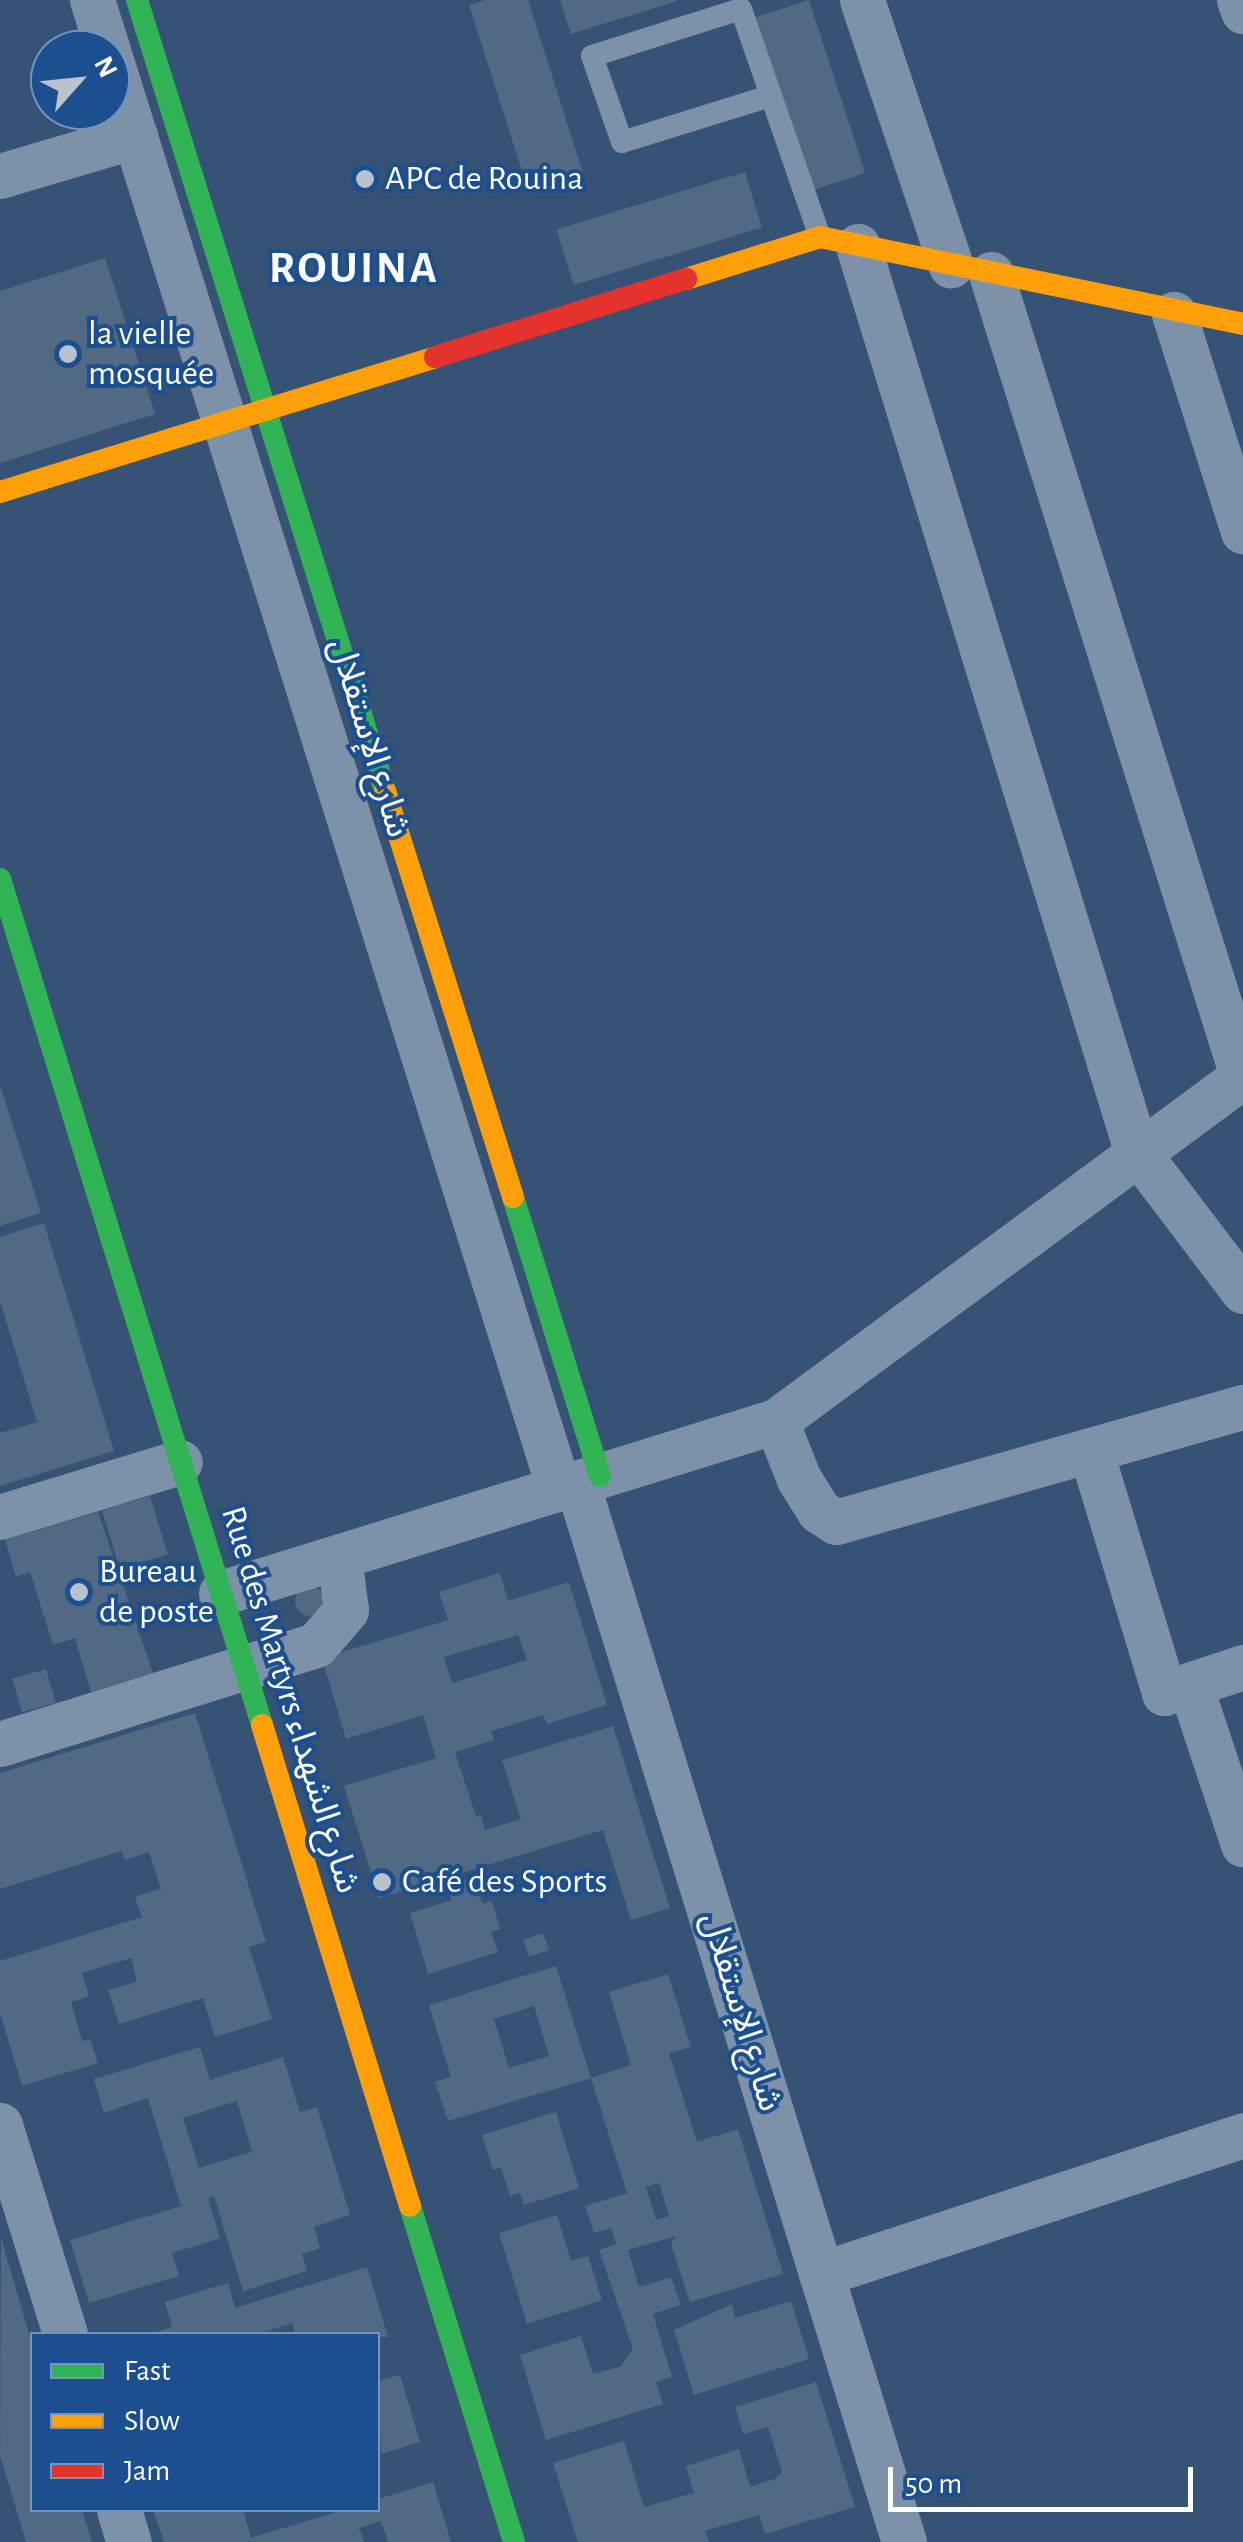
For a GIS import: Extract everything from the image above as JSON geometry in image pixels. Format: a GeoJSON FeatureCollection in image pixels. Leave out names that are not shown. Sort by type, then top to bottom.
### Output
{"type":"FeatureCollection","features":[{"type":"Feature","properties":{"kind":"main road","name":"شارع الإستقلال"},"geometry":{"type":"LineString","coordinates":[[137,0],[245,416]]}},
{"type":"Feature","properties":{"kind":"main road"},"geometry":{"type":"LineString","coordinates":[[0,492],[839,241],[1174,314],[1243,324]]}},
{"type":"Feature","properties":{"kind":"main road","name":"Rue des Martyrs شارع الشهداء"},"geometry":{"type":"LineString","coordinates":[[0,878],[514,2542]]}},
{"type":"Feature","properties":{"kind":"street","name":"شارع الإستقلال"},"geometry":{"type":"LineString","coordinates":[[92,0],[102,30]]}},
{"type":"Feature","properties":{"kind":"street"},"geometry":{"type":"LineString","coordinates":[[221,1592],[776,1421],[1136,1150],[1243,1076],[971,270],[862,0]]}},
{"type":"Feature","properties":{"kind":"street"},"geometry":{"type":"LineString","coordinates":[[1239,0],[1243,12]]}},
{"type":"Feature","properties":{"kind":"street","name":"شارع الإستقلال"},"geometry":{"type":"LineString","coordinates":[[130,120],[245,416],[579,1482],[904,2542]]}},
{"type":"Feature","properties":{"kind":"street"},"geometry":{"type":"LineString","coordinates":[[0,176],[135,136]]}},
{"type":"Feature","properties":{"kind":"street"},"geometry":{"type":"LineString","coordinates":[[839,241],[1136,1150],[1243,1290]]}},
{"type":"Feature","properties":{"kind":"street"},"geometry":{"type":"LineString","coordinates":[[1174,314],[1243,531]]}},
{"type":"Feature","properties":{"kind":"street"},"geometry":{"type":"LineString","coordinates":[[776,1421],[799,1479],[819,1511],[836,1522],[1243,1407]]}},
{"type":"Feature","properties":{"kind":"street"},"geometry":{"type":"LineString","coordinates":[[1090,1452],[1164,1693],[1243,1667]]}},
{"type":"Feature","properties":{"kind":"street"},"geometry":{"type":"LineString","coordinates":[[0,1517],[180,1462]]}},
{"type":"Feature","properties":{"kind":"street"},"geometry":{"type":"LineString","coordinates":[[0,1744],[316,1645],[346,1610],[339,1556]]}},
{"type":"Feature","properties":{"kind":"street"},"geometry":{"type":"LineString","coordinates":[[1190,1684],[1243,1844]]}},
{"type":"Feature","properties":{"kind":"street"},"geometry":{"type":"LineString","coordinates":[[821,2274],[1243,2136]]}},
{"type":"Feature","properties":{"kind":"street"},"geometry":{"type":"LineString","coordinates":[[4,2151],[64,2332]]}},
{"type":"Feature","properties":{"kind":"street"},"geometry":{"type":"LineString","coordinates":[[120,2512],[129,2542]]}},
{"type":"Feature","properties":{"kind":"lane"},"geometry":{"type":"LineString","coordinates":[[770,96],[622,142],[592,56],[741,9],[770,96],[839,241]]}},
{"type":"Feature","properties":{"kind":"building"},"geometry":{"type":"Polygon","coordinates":[[[485,0],[528,0],[584,176],[529,193],[469,5],[485,0]]]}},
{"type":"Feature","properties":{"kind":"building"},"geometry":{"type":"Polygon","coordinates":[[[560,0],[677,0],[677,1],[571,34],[560,0]]]}},
{"type":"Feature","properties":{"kind":"building"},"geometry":{"type":"Polygon","coordinates":[[[809,0],[865,173],[809,191],[753,18],[809,0]]]}},
{"type":"Feature","properties":{"kind":"building"},"geometry":{"type":"Polygon","coordinates":[[[745,172],[762,227],[574,285],[557,230],[745,172]]]}},
{"type":"Feature","properties":{"kind":"building","name":"la vielle mosquée"},"geometry":{"type":"Polygon","coordinates":[[[105,258],[155,414],[0,463],[0,291],[105,258]]]}},
{"type":"Feature","properties":{"kind":"building"},"geometry":{"type":"Polygon","coordinates":[[[0,1085],[41,1213],[0,1226],[0,1085]]]}},
{"type":"Feature","properties":{"kind":"building"},"geometry":{"type":"Polygon","coordinates":[[[44,1223],[114,1451],[0,1486],[0,1433],[37,1422],[0,1301],[0,1237],[44,1223]]]}},
{"type":"Feature","properties":{"kind":"building"},"geometry":{"type":"Polygon","coordinates":[[[150,1496],[168,1554],[120,1569],[102,1511],[150,1496]]]}},
{"type":"Feature","properties":{"kind":"building","name":"Bureau de poste"},"geometry":{"type":"Polygon","coordinates":[[[98,1512],[153,1673],[91,1692],[75,1638],[53,1645],[30,1572],[16,1577],[5,1540],[98,1512]]]}},
{"type":"Feature","properties":{"kind":"building"},"geometry":{"type":"Polygon","coordinates":[[[500,1573],[508,1601],[569,1582],[607,1705],[547,1724],[543,1715],[491,1731],[494,1740],[455,1752],[476,1817],[481,1815],[485,1830],[521,1819],[502,1760],[613,1726],[670,1908],[631,1920],[603,1830],[379,1898],[344,1786],[436,1758],[423,1715],[346,1739],[322,1658],[448,1620],[439,1592],[500,1573]],[[518,1635],[444,1657],[452,1683],[527,1660],[518,1635]]]}},
{"type":"Feature","properties":{"kind":"building"},"geometry":{"type":"Polygon","coordinates":[[[310,1586],[321,1590],[325,1601],[321,1612],[310,1616],[299,1612],[295,1601],[299,1590],[310,1586]]]}},
{"type":"Feature","properties":{"kind":"building"},"geometry":{"type":"Polygon","coordinates":[[[46,1669],[56,1703],[22,1712],[12,1679],[46,1669]]]}},
{"type":"Feature","properties":{"kind":"building"},"geometry":{"type":"Polygon","coordinates":[[[195,1713],[266,1942],[249,1947],[272,2019],[215,2037],[203,1998],[119,2024],[108,1990],[137,1982],[131,1958],[82,1973],[89,1996],[71,2002],[82,2041],[90,2039],[98,2063],[22,2086],[0,2013],[0,1961],[142,1917],[135,1897],[161,1889],[149,1852],[125,1860],[122,1851],[0,1889],[0,1773],[195,1713]]]}},
{"type":"Feature","properties":{"kind":"building"},"geometry":{"type":"Polygon","coordinates":[[[470,1879],[483,1904],[492,1901],[500,1929],[491,1932],[498,1952],[428,1974],[410,1913],[452,1900],[447,1886],[470,1879]]]}},
{"type":"Feature","properties":{"kind":"building"},"geometry":{"type":"Polygon","coordinates":[[[543,1933],[549,1950],[529,1957],[523,1940],[543,1933]]]}},
{"type":"Feature","properties":{"kind":"building"},"geometry":{"type":"Polygon","coordinates":[[[556,1966],[591,2078],[448,2121],[435,2082],[451,2077],[429,2005],[556,1966]],[[534,2006],[494,2019],[509,2068],[549,2056],[534,2006]]]}},
{"type":"Feature","properties":{"kind":"building"},"geometry":{"type":"Polygon","coordinates":[[[668,1974],[691,2047],[669,2053],[697,2142],[738,2129],[783,2274],[690,2302],[671,2244],[676,2236],[628,2250],[639,2287],[671,2277],[681,2305],[653,2314],[672,2377],[656,2382],[663,2404],[546,2440],[520,2355],[581,2336],[593,2374],[621,2366],[633,2349],[599,2250],[616,2244],[611,2228],[594,2233],[585,2206],[627,2193],[591,2078],[631,2065],[609,1992],[668,1974]],[[659,2183],[646,2187],[656,2220],[669,2216],[659,2183]]]}},
{"type":"Feature","properties":{"kind":"building"},"geometry":{"type":"Polygon","coordinates":[[[200,2047],[210,2080],[283,2057],[300,2112],[317,2107],[350,2215],[314,2227],[320,2248],[302,2254],[307,2271],[243,2291],[214,2196],[208,2198],[220,2238],[172,2253],[179,2276],[89,2303],[70,2240],[181,2206],[148,2098],[104,2113],[94,2079],[200,2047]],[[237,2101],[183,2118],[199,2168],[252,2152],[237,2101]]]}},
{"type":"Feature","properties":{"kind":"building"},"geometry":{"type":"Polygon","coordinates":[[[556,2112],[579,2188],[524,2205],[520,2193],[510,2196],[501,2167],[493,2170],[482,2135],[556,2112]]]}},
{"type":"Feature","properties":{"kind":"building"},"geometry":{"type":"Polygon","coordinates":[[[557,2215],[571,2261],[588,2256],[602,2300],[527,2324],[499,2233],[557,2215]]]}},
{"type":"Feature","properties":{"kind":"building"},"geometry":{"type":"Polygon","coordinates":[[[1,2238],[30,2337],[30,2512],[83,2512],[92,2542],[26,2542],[0,2455],[1,2238]]]}},
{"type":"Feature","properties":{"kind":"building"},"geometry":{"type":"Polygon","coordinates":[[[367,2267],[388,2337],[380,2337],[380,2332],[294,2332],[292,2323],[263,2332],[156,2332],[172,2327],[165,2302],[228,2283],[235,2308],[367,2267]]]}},
{"type":"Feature","properties":{"kind":"building"},"geometry":{"type":"Polygon","coordinates":[[[791,2301],[809,2359],[694,2395],[674,2330],[732,2304],[735,2318],[791,2301]]]}},
{"type":"Feature","properties":{"kind":"building"},"geometry":{"type":"Polygon","coordinates":[[[400,2375],[420,2442],[381,2454],[380,2430],[380,2380],[400,2375]]]}},
{"type":"Feature","properties":{"kind":"building"},"geometry":{"type":"Polygon","coordinates":[[[816,2382],[855,2507],[765,2534],[759,2515],[705,2531],[709,2542],[578,2542],[553,2463],[624,2441],[644,2507],[694,2493],[686,2466],[739,2449],[750,2487],[775,2479],[782,2472],[768,2427],[743,2434],[735,2407],[816,2382]]]}},
{"type":"Feature","properties":{"kind":"building"},"geometry":{"type":"Polygon","coordinates":[[[433,2482],[451,2542],[388,2542],[381,2521],[359,2528],[364,2542],[164,2542],[154,2512],[244,2512],[251,2538],[336,2512],[380,2512],[380,2498],[433,2482]]]}},
{"type":"Feature","properties":{"kind":"traffic: fast"},"geometry":{"type":"LineString","coordinates":[[137,0],[385,791]]}},
{"type":"Feature","properties":{"kind":"traffic: fast"},"geometry":{"type":"LineString","coordinates":[[0,879],[262,1725]]}},
{"type":"Feature","properties":{"kind":"traffic: fast"},"geometry":{"type":"LineString","coordinates":[[513,1197],[600,1476]]}},
{"type":"Feature","properties":{"kind":"traffic: fast"},"geometry":{"type":"LineString","coordinates":[[410,2206],[514,2542]]}},
{"type":"Feature","properties":{"kind":"traffic: slow"},"geometry":{"type":"LineString","coordinates":[[686,279],[820,237],[1243,324]]}},
{"type":"Feature","properties":{"kind":"traffic: slow"},"geometry":{"type":"LineString","coordinates":[[0,492],[435,357]]}},
{"type":"Feature","properties":{"kind":"traffic: slow"},"geometry":{"type":"LineString","coordinates":[[385,791],[513,1197]]}},
{"type":"Feature","properties":{"kind":"traffic: slow"},"geometry":{"type":"LineString","coordinates":[[262,1725],[410,2206]]}},
{"type":"Feature","properties":{"kind":"traffic: jam"},"geometry":{"type":"LineString","coordinates":[[435,357],[686,279]]}},
{"type":"Feature","properties":{"kind":"place","name":"APC de Rouina"},"geometry":{"type":"Point","coordinates":[365,179]}},
{"type":"Feature","properties":{"kind":"place","name":"la vielle mosquée"},"geometry":{"type":"Point","coordinates":[68,354]}},
{"type":"Feature","properties":{"kind":"place","name":"Bureau de poste"},"geometry":{"type":"Point","coordinates":[79,1592]}},
{"type":"Feature","properties":{"kind":"place","name":"Café des Sports"},"geometry":{"type":"Point","coordinates":[382,1882]}},
{"type":"Feature","properties":{"kind":"district","name":"ROUINA"},"geometry":{"type":"Point","coordinates":[354,269]}}]}
